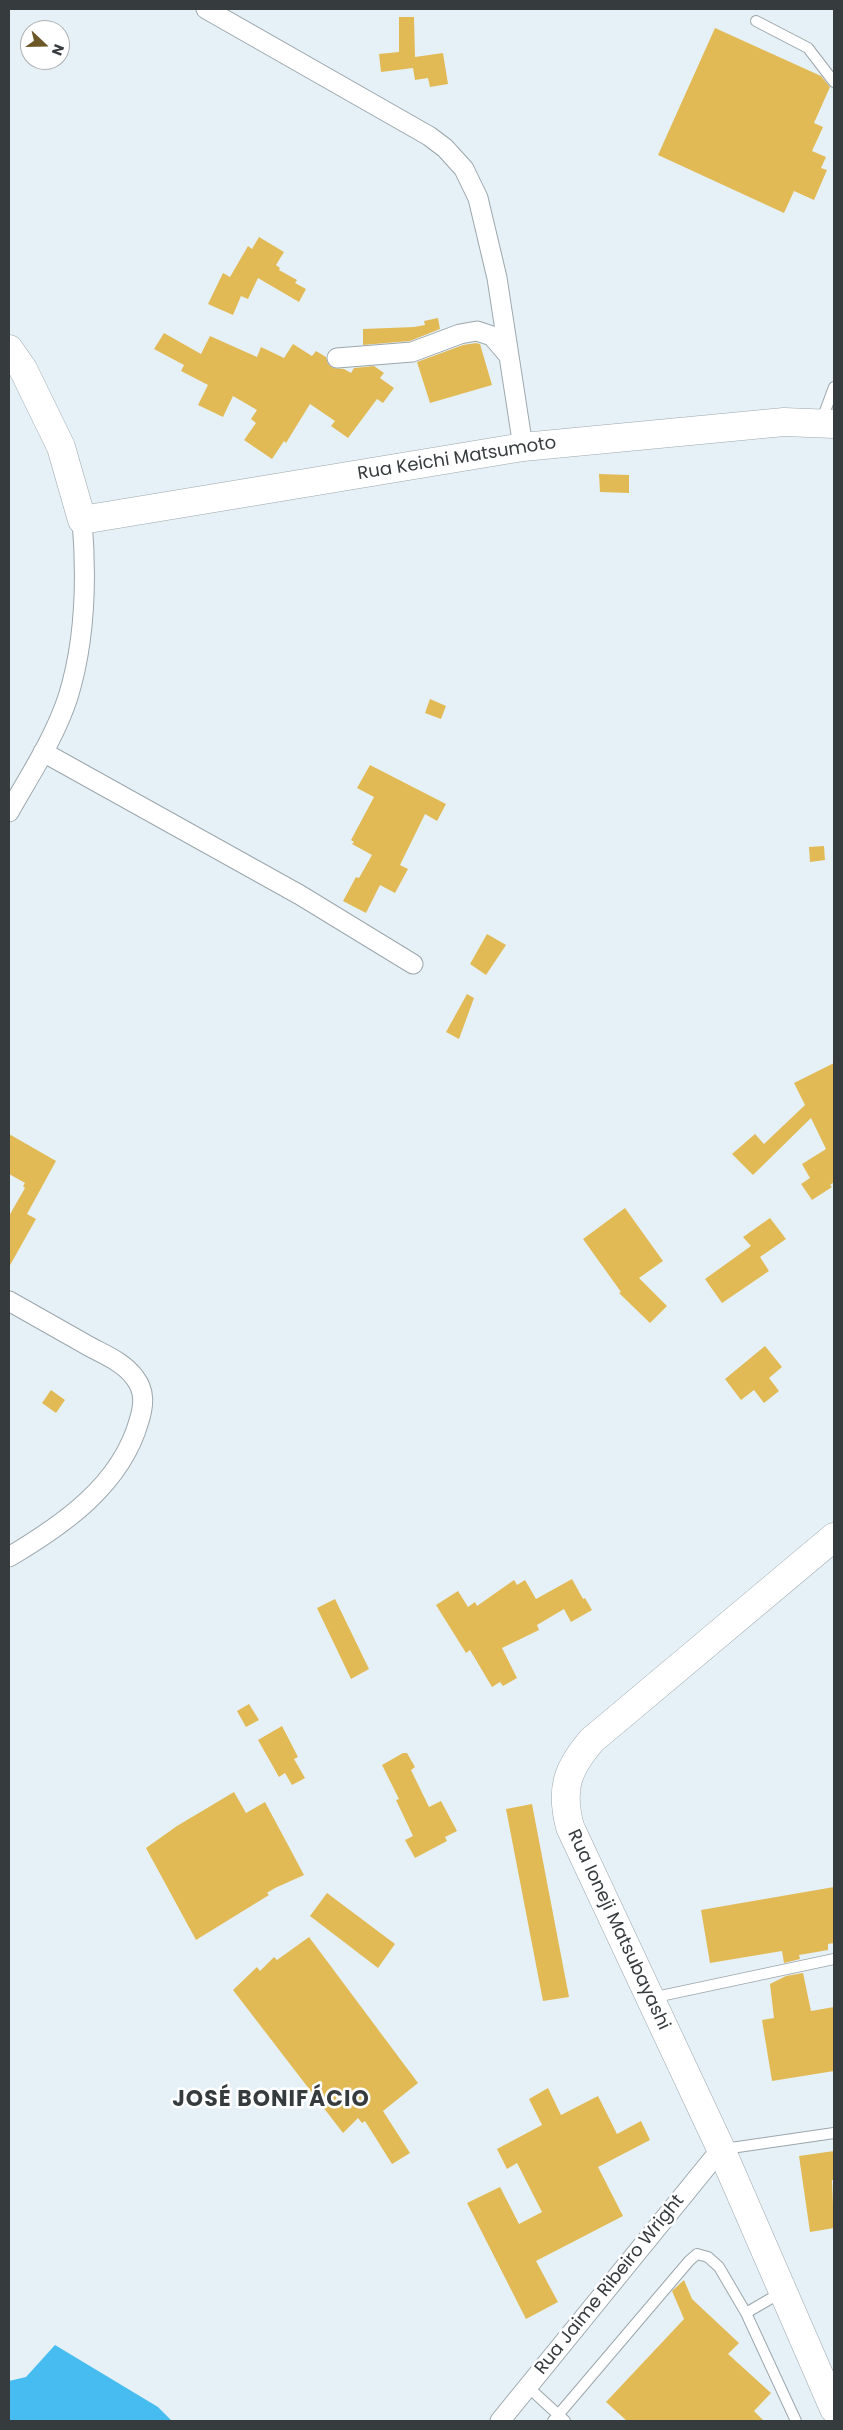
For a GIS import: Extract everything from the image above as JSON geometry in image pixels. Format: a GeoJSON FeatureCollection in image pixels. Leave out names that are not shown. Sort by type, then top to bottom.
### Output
{"type":"FeatureCollection","features":[{"type":"Feature","properties":{"kind":"main road"},"geometry":{"type":"LineString","coordinates":[[9,349],[23,369],[60,447],[82,520]]}},
{"type":"Feature","properties":{"kind":"main road","name":"Rua Keichi Matsumoto"},"geometry":{"type":"LineString","coordinates":[[82,520],[523,447],[784,422],[828,423]]}},
{"type":"Feature","properties":{"kind":"main road","name":"Rua Ioneji Matsubayashi"},"geometry":{"type":"LineString","coordinates":[[834,1537],[620,1714],[578,1756],[567,1778],[564,1806],[570,1827],[721,2149],[834,2409]]}},
{"type":"Feature","properties":{"kind":"street"},"geometry":{"type":"LineString","coordinates":[[206,9],[429,136],[445,148],[464,169],[478,198],[490,242],[523,447]]}},
{"type":"Feature","properties":{"kind":"street"},"geometry":{"type":"LineString","coordinates":[[337,358],[412,352],[460,334],[477,331],[486,332],[498,342],[510,358]]}},
{"type":"Feature","properties":{"kind":"street"},"geometry":{"type":"LineString","coordinates":[[9,812],[44,752],[67,698],[78,658],[83,619],[86,563],[82,520]]}},
{"type":"Feature","properties":{"kind":"street"},"geometry":{"type":"LineString","coordinates":[[44,752],[300,895],[413,964]]}},
{"type":"Feature","properties":{"kind":"street"},"geometry":{"type":"LineString","coordinates":[[9,1301],[125,1366],[143,1391],[143,1408],[136,1433],[111,1475],[90,1500],[40,1539],[9,1557]]}},
{"type":"Feature","properties":{"kind":"street","name":"Rua Jaime Ribeiro Wright"},"geometry":{"type":"LineString","coordinates":[[500,2421],[721,2149]]}},
{"type":"Feature","properties":{"kind":"lane"},"geometry":{"type":"LineString","coordinates":[[756,21],[808,48],[834,82]]}},
{"type":"Feature","properties":{"kind":"lane"},"geometry":{"type":"LineString","coordinates":[[828,423],[834,387]]}},
{"type":"Feature","properties":{"kind":"lane"},"geometry":{"type":"LineString","coordinates":[[650,1998],[834,1960]]}},
{"type":"Feature","properties":{"kind":"lane"},"geometry":{"type":"LineString","coordinates":[[721,2149],[834,2133]]}},
{"type":"Feature","properties":{"kind":"lane"},"geometry":{"type":"LineString","coordinates":[[528,2387],[558,2419],[697,2254],[708,2257],[719,2267],[746,2313],[796,2421]]}},
{"type":"Feature","properties":{"kind":"lane"},"geometry":{"type":"LineString","coordinates":[[746,2313],[783,2292]]}},
{"type":"Feature","properties":{"kind":"shaded area"},"geometry":{"type":"Polygon","coordinates":[[[55,2345],[158,2407],[172,2421],[9,2421],[9,2381],[26,2377],[55,2345]]]}},
{"type":"Feature","properties":{"kind":"building"},"geometry":{"type":"Polygon","coordinates":[[[399,17],[414,17],[415,57],[443,53],[448,84],[430,87],[428,78],[415,80],[413,68],[381,72],[379,54],[399,52],[399,17]]]}},
{"type":"Feature","properties":{"kind":"building"},"geometry":{"type":"Polygon","coordinates":[[[715,28],[821,76],[830,87],[814,123],[823,127],[812,151],[826,157],[821,168],[827,170],[814,200],[794,191],[784,213],[658,155],[715,28]]]}},
{"type":"Feature","properties":{"kind":"building"},"geometry":{"type":"Polygon","coordinates":[[[259,237],[284,252],[276,265],[280,268],[279,270],[297,280],[295,283],[306,289],[299,302],[258,278],[248,299],[241,296],[233,315],[208,304],[223,273],[230,277],[248,246],[252,249],[259,237]]]}},
{"type":"Feature","properties":{"kind":"building"},"geometry":{"type":"Polygon","coordinates":[[[438,318],[440,329],[410,341],[363,345],[363,329],[414,327],[425,325],[424,321],[438,318]]]}},
{"type":"Feature","properties":{"kind":"building"},"geometry":{"type":"Polygon","coordinates":[[[164,333],[201,354],[210,336],[257,357],[261,347],[284,358],[293,344],[312,356],[316,351],[326,357],[328,364],[333,368],[344,369],[351,373],[354,368],[374,366],[384,373],[380,378],[394,388],[383,403],[377,399],[348,438],[331,426],[335,421],[310,404],[286,443],[284,441],[272,459],[244,440],[256,423],[251,419],[257,410],[233,396],[223,417],[198,405],[208,385],[181,371],[184,365],[154,349],[164,333]]]}},
{"type":"Feature","properties":{"kind":"building"},"geometry":{"type":"Polygon","coordinates":[[[480,344],[492,385],[430,403],[417,362],[463,345],[480,344]]]}},
{"type":"Feature","properties":{"kind":"building"},"geometry":{"type":"Polygon","coordinates":[[[599,474],[629,475],[629,493],[600,492],[599,474]]]}},
{"type":"Feature","properties":{"kind":"building"},"geometry":{"type":"Polygon","coordinates":[[[430,699],[446,706],[441,719],[425,713],[430,699]]]}},
{"type":"Feature","properties":{"kind":"building"},"geometry":{"type":"Polygon","coordinates":[[[370,765],[446,804],[437,821],[425,814],[400,865],[408,869],[395,893],[380,885],[366,913],[343,901],[356,877],[359,878],[372,855],[352,844],[354,842],[351,840],[374,797],[357,788],[370,765]]]}},
{"type":"Feature","properties":{"kind":"building"},"geometry":{"type":"Polygon","coordinates":[[[824,846],[825,860],[810,862],[809,847],[824,846]]]}},
{"type":"Feature","properties":{"kind":"building"},"geometry":{"type":"Polygon","coordinates":[[[487,934],[506,945],[486,975],[470,964],[487,934]]]}},
{"type":"Feature","properties":{"kind":"building"},"geometry":{"type":"Polygon","coordinates":[[[467,994],[474,998],[459,1039],[446,1032],[467,994]]]}},
{"type":"Feature","properties":{"kind":"building"},"geometry":{"type":"Polygon","coordinates":[[[834,1063],[834,1182],[830,1185],[832,1187],[812,1200],[801,1184],[810,1178],[802,1164],[826,1149],[811,1118],[753,1175],[732,1154],[755,1134],[764,1144],[805,1105],[794,1083],[834,1063]]]}},
{"type":"Feature","properties":{"kind":"building"},"geometry":{"type":"Polygon","coordinates":[[[9,1134],[56,1161],[27,1214],[36,1219],[9,1267],[9,1216],[25,1188],[23,1186],[25,1183],[9,1174],[9,1134]]]}},
{"type":"Feature","properties":{"kind":"building"},"geometry":{"type":"Polygon","coordinates":[[[625,1208],[663,1261],[639,1278],[667,1306],[650,1323],[619,1293],[621,1292],[583,1239],[625,1208]]]}},
{"type":"Feature","properties":{"kind":"building"},"geometry":{"type":"Polygon","coordinates":[[[770,1218],[786,1239],[760,1257],[769,1271],[722,1303],[705,1279],[751,1246],[743,1237],[770,1218]]]}},
{"type":"Feature","properties":{"kind":"building"},"geometry":{"type":"Polygon","coordinates":[[[765,1346],[782,1367],[769,1378],[779,1391],[764,1403],[754,1390],[741,1400],[725,1379],[765,1346]]]}},
{"type":"Feature","properties":{"kind":"building"},"geometry":{"type":"Polygon","coordinates":[[[51,1390],[65,1400],[56,1413],[42,1403],[51,1390]]]}},
{"type":"Feature","properties":{"kind":"building"},"geometry":{"type":"Polygon","coordinates":[[[572,1579],[583,1599],[585,1598],[592,1610],[571,1622],[564,1609],[537,1625],[539,1630],[502,1648],[517,1678],[503,1686],[500,1682],[492,1687],[470,1650],[466,1653],[436,1605],[458,1591],[468,1607],[475,1602],[477,1606],[514,1580],[517,1585],[525,1580],[536,1599],[572,1579]]]}},
{"type":"Feature","properties":{"kind":"building"},"geometry":{"type":"Polygon","coordinates":[[[335,1599],[369,1669],[351,1679],[317,1608],[335,1599]]]}},
{"type":"Feature","properties":{"kind":"building"},"geometry":{"type":"Polygon","coordinates":[[[249,1704],[259,1720],[246,1727],[237,1711],[249,1704]]]}},
{"type":"Feature","properties":{"kind":"building"},"geometry":{"type":"Polygon","coordinates":[[[282,1726],[298,1757],[294,1759],[305,1778],[292,1785],[285,1773],[279,1777],[258,1740],[282,1726]]]}},
{"type":"Feature","properties":{"kind":"building"},"geometry":{"type":"Polygon","coordinates":[[[403,1753],[407,1753],[415,1767],[411,1770],[429,1807],[441,1801],[457,1831],[445,1837],[447,1841],[415,1858],[405,1840],[413,1836],[396,1800],[399,1799],[382,1765],[403,1753]]]}},
{"type":"Feature","properties":{"kind":"building"},"geometry":{"type":"Polygon","coordinates":[[[234,1792],[246,1813],[265,1802],[304,1875],[275,1888],[267,1893],[269,1895],[196,1940],[146,1848],[177,1826],[234,1792]]]}},
{"type":"Feature","properties":{"kind":"building"},"geometry":{"type":"Polygon","coordinates":[[[532,1804],[569,1997],[543,2001],[506,1809],[532,1804]]]}},
{"type":"Feature","properties":{"kind":"building"},"geometry":{"type":"Polygon","coordinates":[[[834,1887],[834,1943],[828,1944],[828,1950],[799,1955],[800,1959],[784,1963],[782,1951],[710,1963],[701,1910],[834,1887]]]}},
{"type":"Feature","properties":{"kind":"building"},"geometry":{"type":"Polygon","coordinates":[[[327,1893],[395,1944],[378,1968],[310,1916],[327,1893]]]}},
{"type":"Feature","properties":{"kind":"building"},"geometry":{"type":"Polygon","coordinates":[[[309,1937],[418,2083],[383,2111],[410,2153],[392,2164],[365,2121],[362,2123],[358,2118],[343,2133],[233,1990],[257,1967],[260,1971],[274,1957],[277,1960],[309,1937]]]}},
{"type":"Feature","properties":{"kind":"building"},"geometry":{"type":"Polygon","coordinates":[[[803,1973],[811,2011],[834,2007],[834,2071],[772,2081],[762,2020],[774,2018],[770,1984],[786,1976],[803,1973]]]}},
{"type":"Feature","properties":{"kind":"building"},"geometry":{"type":"Polygon","coordinates":[[[548,2088],[561,2115],[598,2096],[617,2134],[641,2121],[650,2140],[598,2167],[623,2216],[536,2261],[558,2302],[526,2319],[467,2203],[500,2187],[519,2224],[542,2212],[517,2163],[507,2169],[497,2149],[542,2125],[529,2099],[548,2088]]]}},
{"type":"Feature","properties":{"kind":"building"},"geometry":{"type":"Polygon","coordinates":[[[834,2151],[834,2180],[832,2180],[834,2228],[810,2232],[799,2156],[834,2151]]]}},
{"type":"Feature","properties":{"kind":"building"},"geometry":{"type":"Polygon","coordinates":[[[684,2280],[692,2299],[739,2343],[728,2354],[771,2393],[754,2411],[764,2421],[627,2421],[606,2402],[684,2319],[672,2291],[684,2280]]]}},
{"type":"Feature","properties":{"kind":"district","name":"JOSÉ BONIFÁCIO"},"geometry":{"type":"Point","coordinates":[271,2100]}}]}
